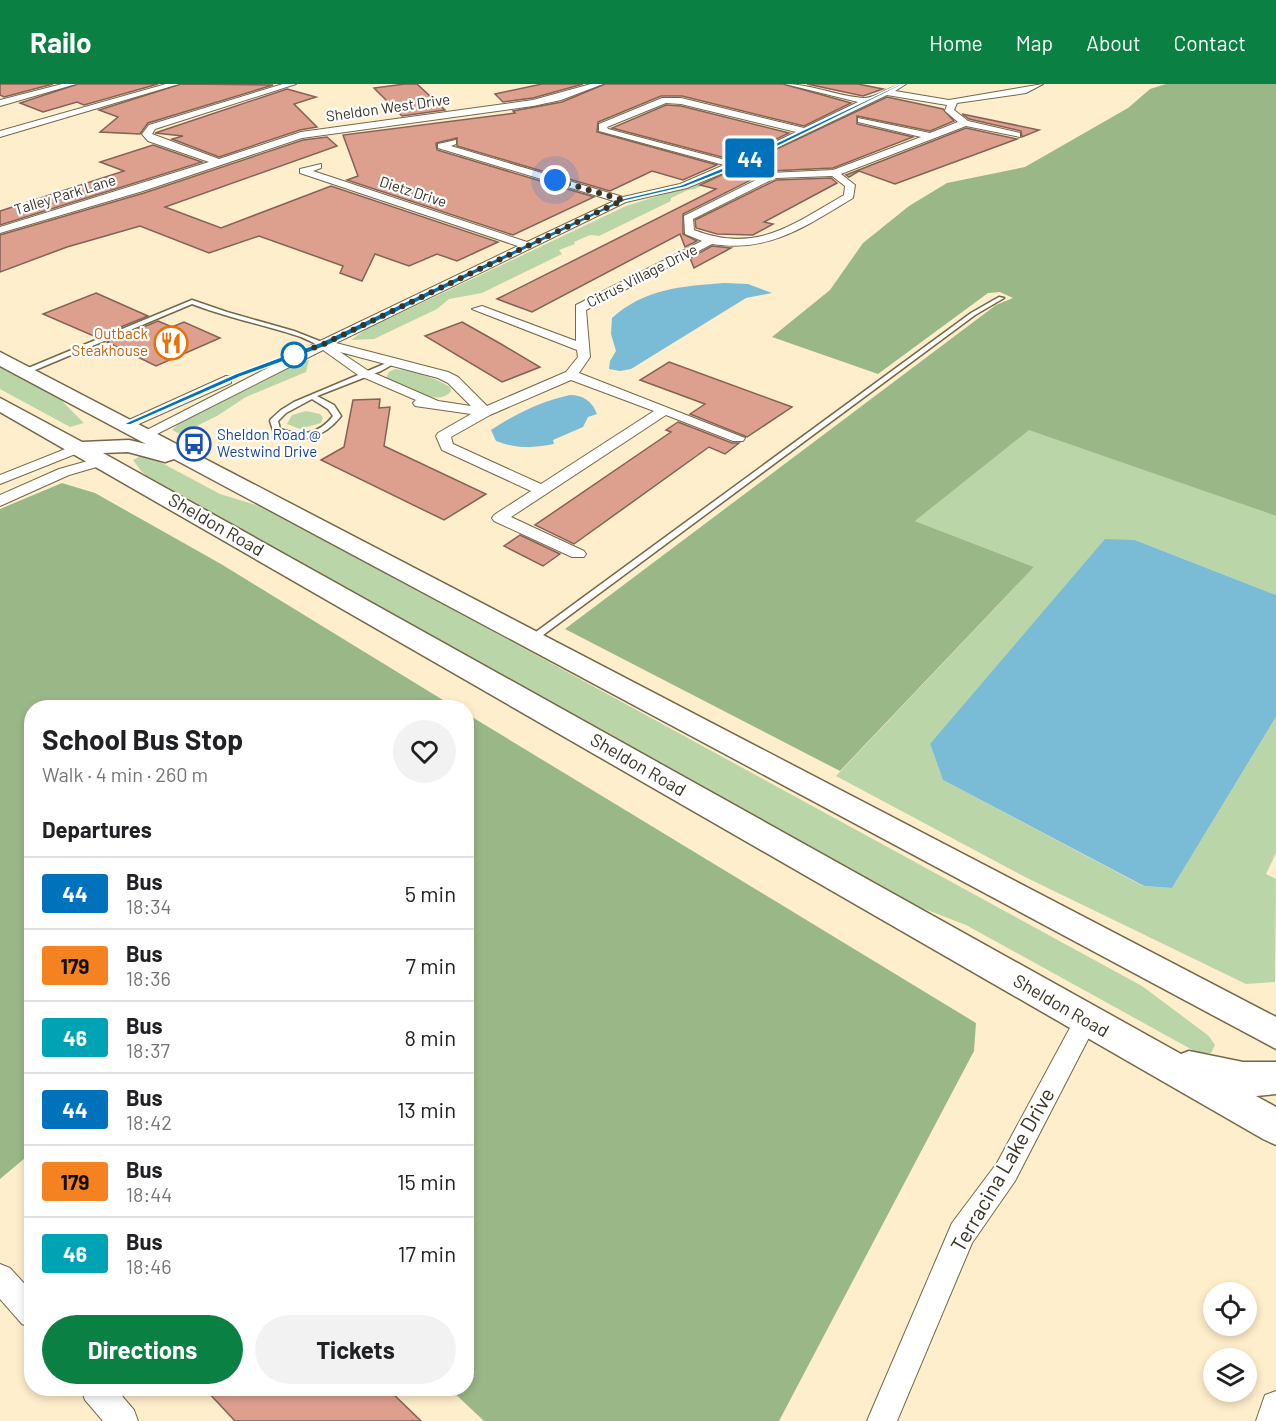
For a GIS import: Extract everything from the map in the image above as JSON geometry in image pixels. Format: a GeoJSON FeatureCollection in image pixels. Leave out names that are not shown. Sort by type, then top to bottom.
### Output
{"type":"FeatureCollection","features":[{"type":"Feature","properties":{"kind":"main road"},"geometry":{"type":"LineString","coordinates":[[0,358],[1276,1034]]}},
{"type":"Feature","properties":{"kind":"main road","name":"Sheldon Road"},"geometry":{"type":"LineString","coordinates":[[0,404],[1276,1127]]}},
{"type":"Feature","properties":{"kind":"main road"},"geometry":{"type":"LineString","coordinates":[[36,424],[93,437],[137,429]]}},
{"type":"Feature","properties":{"kind":"main road"},"geometry":{"type":"LineString","coordinates":[[78,448],[129,446],[215,472]]}},
{"type":"Feature","properties":{"kind":"main road"},"geometry":{"type":"LineString","coordinates":[[1152,1058],[1225,1076],[1261,1080],[1276,1078]]}},
{"type":"Feature","properties":{"kind":"street"},"geometry":{"type":"LineString","coordinates":[[0,103],[72,84]]}},
{"type":"Feature","properties":{"kind":"street"},"geometry":{"type":"LineString","coordinates":[[0,134],[175,84]]}},
{"type":"Feature","properties":{"kind":"street"},"geometry":{"type":"LineString","coordinates":[[217,162],[151,139],[147,134],[152,127],[292,84]]}},
{"type":"Feature","properties":{"kind":"street","name":"Sheldon West Drive"},"geometry":{"type":"LineString","coordinates":[[217,162],[312,132],[533,103],[558,98],[599,84]]}},
{"type":"Feature","properties":{"kind":"street"},"geometry":{"type":"LineString","coordinates":[[789,84],[866,101]]}},
{"type":"Feature","properties":{"kind":"street"},"geometry":{"type":"LineString","coordinates":[[887,92],[950,103],[960,99],[1026,90],[1039,84]]}},
{"type":"Feature","properties":{"kind":"street"},"geometry":{"type":"LineString","coordinates":[[137,429],[324,344],[623,200],[682,186],[734,165],[901,85],[960,99]]}},
{"type":"Feature","properties":{"kind":"street"},"geometry":{"type":"LineString","coordinates":[[927,99],[936,94]]}},
{"type":"Feature","properties":{"kind":"street"},"geometry":{"type":"LineString","coordinates":[[734,165],[604,131],[602,126],[665,100],[681,100],[806,131]]}},
{"type":"Feature","properties":{"kind":"street"},"geometry":{"type":"LineString","coordinates":[[950,103],[949,111],[965,123],[1017,135]]}},
{"type":"Feature","properties":{"kind":"street"},"geometry":{"type":"LineString","coordinates":[[861,120],[931,136]]}},
{"type":"Feature","properties":{"kind":"street","name":"Citrus Village Drive"},"geometry":{"type":"LineString","coordinates":[[834,173],[850,185],[849,196],[772,240],[746,245],[708,242],[689,232],[688,218],[773,175],[834,173],[965,123]]}},
{"type":"Feature","properties":{"kind":"street"},"geometry":{"type":"LineString","coordinates":[[453,142],[441,146],[623,200]]}},
{"type":"Feature","properties":{"kind":"street","name":"Talley Park Lane"},"geometry":{"type":"LineString","coordinates":[[0,241],[217,162]]}},
{"type":"Feature","properties":{"kind":"street","name":"Dietz Drive"},"geometry":{"type":"LineString","coordinates":[[318,166],[303,171],[529,246]]}},
{"type":"Feature","properties":{"kind":"street","name":"Talley Park Lane"},"geometry":{"type":"LineString","coordinates":[[0,231],[139,189]]}},
{"type":"Feature","properties":{"kind":"street"},"geometry":{"type":"LineString","coordinates":[[787,233],[817,230],[819,224],[809,219]]}},
{"type":"Feature","properties":{"kind":"street","name":"Citrus Village Drive"},"geometry":{"type":"LineString","coordinates":[[584,348],[580,308],[708,242]]}},
{"type":"Feature","properties":{"kind":"street"},"geometry":{"type":"LineString","coordinates":[[478,309],[584,348],[584,357],[571,375],[485,412],[443,436],[447,447],[542,490]]}},
{"type":"Feature","properties":{"kind":"street"},"geometry":{"type":"LineString","coordinates":[[324,344],[334,355],[363,375],[380,382],[397,398],[414,403],[485,412]]}},
{"type":"Feature","properties":{"kind":"street"},"geometry":{"type":"LineString","coordinates":[[137,429],[237,375],[324,344],[443,375],[463,390],[485,412]]}},
{"type":"Feature","properties":{"kind":"street"},"geometry":{"type":"LineString","coordinates":[[571,375],[738,438]]}},
{"type":"Feature","properties":{"kind":"street"},"geometry":{"type":"LineString","coordinates":[[436,404],[463,390]]}},
{"type":"Feature","properties":{"kind":"street"},"geometry":{"type":"LineString","coordinates":[[578,554],[500,518],[665,410]]}},
{"type":"Feature","properties":{"kind":"street"},"geometry":{"type":"LineString","coordinates":[[0,480],[78,448]]}},
{"type":"Feature","properties":{"kind":"street"},"geometry":{"type":"LineString","coordinates":[[0,501],[64,472],[102,460]]}},
{"type":"Feature","properties":{"kind":"street","name":"Terracina Lake Drive"},"geometry":{"type":"LineString","coordinates":[[882,1421],[962,1233],[1006,1172],[1086,1020]]}},
{"type":"Feature","properties":{"kind":"street"},"geometry":{"type":"LineString","coordinates":[[0,1278],[24,1305]]}},
{"type":"Feature","properties":{"kind":"street"},"geometry":{"type":"LineString","coordinates":[[102,1396],[123,1421]]}},
{"type":"Feature","properties":{"kind":"street"},"geometry":{"type":"LineString","coordinates":[[1271,1421],[1276,1406]]}},
{"type":"Feature","properties":{"kind":"lane"},"geometry":{"type":"LineString","coordinates":[[532,639],[973,314],[1001,298]]}},
{"type":"Feature","properties":{"kind":"lane"},"geometry":{"type":"LineString","coordinates":[[25,371],[192,302],[213,311],[304,335],[324,344]]}},
{"type":"Feature","properties":{"kind":"lane"},"geometry":{"type":"LineString","coordinates":[[314,397],[331,407],[337,416],[328,429],[309,436],[287,435],[277,430],[274,421],[279,414],[314,397],[363,375],[376,372],[391,363]]}},
{"type":"Feature","properties":{"kind":"green space"},"geometry":{"type":"Polygon","coordinates":[[[1166,84],[1276,84],[1276,516],[1029,430],[915,521],[1034,567],[840,771],[565,629],[996,305],[1013,298],[1000,292],[988,293],[878,374],[772,337],[830,290],[863,243],[909,206],[947,183],[1025,167],[1128,108],[1150,89],[1166,84]]]}},
{"type":"Feature","properties":{"kind":"green space"},"geometry":{"type":"Polygon","coordinates":[[[886,96],[695,189],[671,198],[671,201],[599,236],[590,235],[574,242],[575,244],[559,250],[562,254],[482,293],[449,299],[437,309],[374,339],[351,340],[365,330],[626,206],[707,181],[886,96]]]}},
{"type":"Feature","properties":{"kind":"green space"},"geometry":{"type":"Polygon","coordinates":[[[309,360],[306,372],[246,397],[217,416],[180,434],[172,430],[178,424],[296,364],[309,360]]]}},
{"type":"Feature","properties":{"kind":"green space"},"geometry":{"type":"Polygon","coordinates":[[[0,368],[61,400],[84,423],[70,427],[0,389],[0,368]]]}},
{"type":"Feature","properties":{"kind":"green space"},"geometry":{"type":"Polygon","coordinates":[[[395,369],[431,377],[450,387],[451,391],[438,398],[420,394],[386,378],[389,372],[395,369]]]}},
{"type":"Feature","properties":{"kind":"green space"},"geometry":{"type":"Polygon","coordinates":[[[306,411],[320,414],[323,418],[321,423],[300,429],[287,424],[292,415],[306,411]]]}},
{"type":"Feature","properties":{"kind":"green space"},"geometry":{"type":"Polygon","coordinates":[[[1029,429],[1276,516],[1276,595],[1135,540],[930,744],[943,780],[1143,886],[1172,888],[1276,717],[1276,853],[1266,874],[1276,879],[1275,982],[1246,984],[1027,878],[836,776],[1034,567],[915,521],[1029,429]]]}},
{"type":"Feature","properties":{"kind":"green space"},"geometry":{"type":"Polygon","coordinates":[[[143,455],[149,456],[220,494],[256,505],[373,566],[1142,986],[1209,1036],[1215,1045],[1211,1053],[1198,1053],[966,925],[888,895],[505,676],[152,481],[133,460],[143,455]]]}},
{"type":"Feature","properties":{"kind":"green space"},"geometry":{"type":"Polygon","coordinates":[[[62,483],[95,493],[221,564],[443,700],[24,700],[24,1159],[0,1179],[0,509],[62,483]]]}},
{"type":"Feature","properties":{"kind":"green space"},"geometry":{"type":"Polygon","coordinates":[[[474,718],[976,1023],[974,1051],[779,1421],[484,1421],[457,1396],[474,1396],[474,718]]]}},
{"type":"Feature","properties":{"kind":"water"},"geometry":{"type":"Polygon","coordinates":[[[725,283],[748,284],[772,293],[746,298],[631,369],[620,371],[609,369],[610,361],[616,351],[611,334],[612,318],[625,308],[638,300],[666,290],[725,283]]]}},
{"type":"Feature","properties":{"kind":"water"},"geometry":{"type":"Polygon","coordinates":[[[570,395],[586,400],[597,414],[588,417],[583,427],[553,440],[554,444],[518,447],[496,441],[491,430],[500,424],[539,404],[570,395]]]}},
{"type":"Feature","properties":{"kind":"water"},"geometry":{"type":"Polygon","coordinates":[[[1105,539],[1135,540],[1276,595],[1276,717],[1172,888],[1144,886],[943,780],[930,744],[1105,539]]]}},
{"type":"Feature","properties":{"kind":"building"},"geometry":{"type":"Polygon","coordinates":[[[0,84],[53,84],[4,97],[0,95],[0,84]]]}},
{"type":"Feature","properties":{"kind":"building"},"geometry":{"type":"Polygon","coordinates":[[[78,84],[158,84],[84,105],[77,102],[43,112],[20,103],[78,84]]]}},
{"type":"Feature","properties":{"kind":"building"},"geometry":{"type":"Polygon","coordinates":[[[181,84],[273,85],[148,123],[140,134],[100,132],[118,117],[99,110],[181,84]]]}},
{"type":"Feature","properties":{"kind":"building"},"geometry":{"type":"Polygon","coordinates":[[[417,84],[445,110],[402,116],[374,88],[417,84]]]}},
{"type":"Feature","properties":{"kind":"building"},"geometry":{"type":"Polygon","coordinates":[[[542,84],[583,84],[533,98],[503,102],[495,94],[542,84]]]}},
{"type":"Feature","properties":{"kind":"building"},"geometry":{"type":"Polygon","coordinates":[[[605,84],[783,84],[851,103],[804,126],[682,96],[661,96],[598,122],[597,132],[717,165],[683,180],[652,171],[610,191],[457,146],[457,138],[436,143],[437,150],[594,197],[513,235],[347,180],[358,176],[343,135],[515,113],[513,111],[562,102],[605,84]]]}},
{"type":"Feature","properties":{"kind":"building"},"geometry":{"type":"Polygon","coordinates":[[[807,84],[858,84],[883,89],[863,96],[807,84]]]}},
{"type":"Feature","properties":{"kind":"building"},"geometry":{"type":"Polygon","coordinates":[[[287,89],[316,97],[294,104],[317,127],[300,130],[219,157],[172,139],[183,136],[155,133],[287,89]]]}},
{"type":"Feature","properties":{"kind":"building"},"geometry":{"type":"Polygon","coordinates":[[[887,97],[943,109],[954,121],[930,131],[857,116],[857,124],[913,137],[833,168],[769,171],[683,214],[683,234],[697,241],[685,247],[680,234],[532,312],[497,299],[716,189],[700,185],[887,97]]]}},
{"type":"Feature","properties":{"kind":"building"},"geometry":{"type":"Polygon","coordinates":[[[666,105],[681,106],[789,133],[733,160],[612,128],[666,105]]]}},
{"type":"Feature","properties":{"kind":"building"},"geometry":{"type":"Polygon","coordinates":[[[962,114],[1039,130],[1022,137],[1021,131],[969,119],[962,114]]]}},
{"type":"Feature","properties":{"kind":"building"},"geometry":{"type":"Polygon","coordinates":[[[966,128],[1017,139],[895,184],[859,171],[849,177],[846,175],[966,128]]]}},
{"type":"Feature","properties":{"kind":"building"},"geometry":{"type":"Polygon","coordinates":[[[327,137],[337,146],[165,207],[221,228],[331,186],[498,242],[457,261],[437,254],[409,266],[375,254],[362,281],[340,273],[343,266],[259,236],[209,253],[140,226],[67,247],[0,272],[0,235],[144,193],[303,140],[327,137]]]}},
{"type":"Feature","properties":{"kind":"building"},"geometry":{"type":"Polygon","coordinates":[[[153,145],[202,162],[0,225],[0,211],[124,171],[100,162],[153,145]]]}},
{"type":"Feature","properties":{"kind":"building"},"geometry":{"type":"Polygon","coordinates":[[[831,178],[837,183],[764,222],[773,224],[753,235],[717,234],[696,228],[695,220],[776,180],[831,178]]]}},
{"type":"Feature","properties":{"kind":"building"},"geometry":{"type":"Polygon","coordinates":[[[712,246],[731,248],[694,268],[690,258],[712,246]]]}},
{"type":"Feature","properties":{"kind":"building"},"geometry":{"type":"Polygon","coordinates":[[[96,293],[148,316],[96,337],[43,314],[96,293]]]}},
{"type":"Feature","properties":{"kind":"building","name":"Outback Steakhouse"},"geometry":{"type":"Polygon","coordinates":[[[158,321],[172,327],[184,322],[220,338],[156,366],[107,342],[158,321]]]}},
{"type":"Feature","properties":{"kind":"building"},"geometry":{"type":"Polygon","coordinates":[[[462,322],[540,367],[502,382],[425,336],[462,322]]]}},
{"type":"Feature","properties":{"kind":"building"},"geometry":{"type":"Polygon","coordinates":[[[669,362],[792,407],[747,437],[690,414],[705,404],[640,380],[669,362]]]}},
{"type":"Feature","properties":{"kind":"building"},"geometry":{"type":"Polygon","coordinates":[[[380,399],[379,408],[390,407],[384,446],[486,494],[444,520],[321,460],[344,447],[353,400],[380,399]]]}},
{"type":"Feature","properties":{"kind":"building"},"geometry":{"type":"Polygon","coordinates":[[[678,422],[732,443],[739,443],[725,454],[709,447],[574,544],[535,525],[671,432],[666,430],[678,422]]]}},
{"type":"Feature","properties":{"kind":"building"},"geometry":{"type":"Polygon","coordinates":[[[520,535],[560,554],[543,566],[504,546],[520,535]]]}},
{"type":"Feature","properties":{"kind":"building"},"geometry":{"type":"Polygon","coordinates":[[[212,1396],[395,1396],[421,1421],[235,1421],[212,1396]]]}},
{"type":"Feature","properties":{"kind":"bus line","name":"44"},"geometry":{"type":"LineString","coordinates":[[127,424],[237,375],[324,344],[623,200],[682,186],[734,165],[902,84]]}},
{"type":"Feature","properties":{"kind":"place","name":"Outback Steakhouse"},"geometry":{"type":"Point","coordinates":[171,343]}},
{"type":"Feature","properties":{"kind":"place","name":"Sheldon Road @ Westwind Drive"},"geometry":{"type":"Point","coordinates":[194,444]}},
{"type":"Feature","properties":{"kind":"route"},"geometry":{"type":"LineString","coordinates":[[294,355],[324,344],[623,200],[555,180]]}}]}
